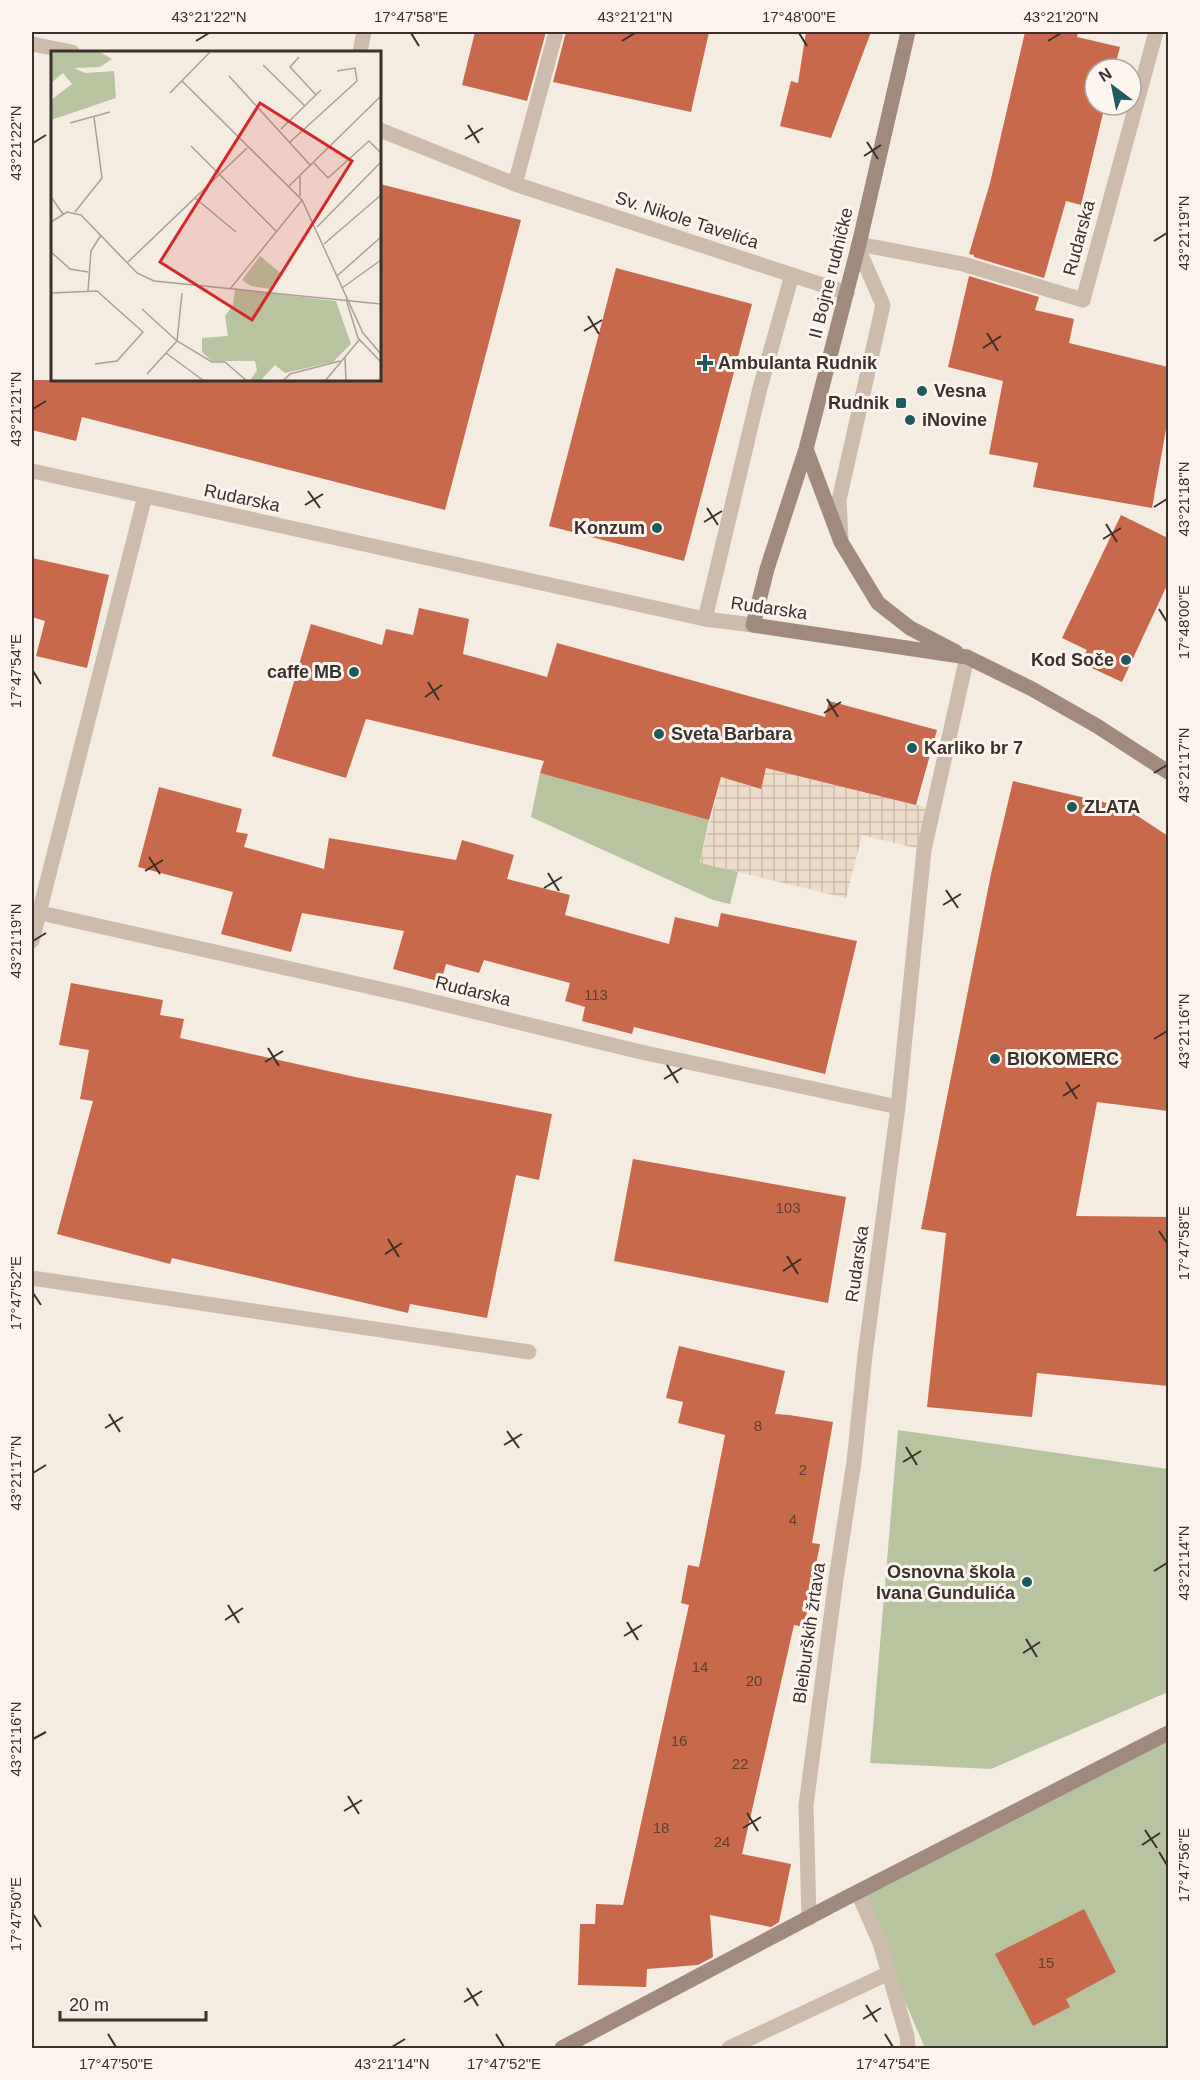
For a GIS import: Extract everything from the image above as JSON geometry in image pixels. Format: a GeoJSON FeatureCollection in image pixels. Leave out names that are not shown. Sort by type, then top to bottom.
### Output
{"type":"FeatureCollection","features":[{"type":"Feature","properties":{"kind":"street"},"geometry":{"type":"LineString","coordinates":[[360,51],[364,32]]}},
{"type":"Feature","properties":{"kind":"street"},"geometry":{"type":"LineString","coordinates":[[515,184],[556,32]]}},
{"type":"Feature","properties":{"kind":"street","name":"II Bojne rudničke"},"geometry":{"type":"LineString","coordinates":[[753,626],[767,569],[806,449],[847,293],[908,32]]}},
{"type":"Feature","properties":{"kind":"street","name":"Rudarska"},"geometry":{"type":"LineString","coordinates":[[859,246],[963,264],[1083,300],[1156,32]]}},
{"type":"Feature","properties":{"kind":"street"},"geometry":{"type":"LineString","coordinates":[[32,44],[67,51]]}},
{"type":"Feature","properties":{"kind":"street","name":"Sv. Nikole Tavelića"},"geometry":{"type":"LineString","coordinates":[[381,130],[515,184],[847,293]]}},
{"type":"Feature","properties":{"kind":"street"},"geometry":{"type":"LineString","coordinates":[[841,542],[839,500],[883,305],[859,246]]}},
{"type":"Feature","properties":{"kind":"street"},"geometry":{"type":"LineString","coordinates":[[705,619],[760,388],[792,275]]}},
{"type":"Feature","properties":{"kind":"street"},"geometry":{"type":"LineString","coordinates":[[806,449],[841,542],[878,603],[910,628],[967,657]]}},
{"type":"Feature","properties":{"kind":"street","name":"Rudarska"},"geometry":{"type":"LineString","coordinates":[[32,471],[705,619],[967,657],[1032,689],[1097,726],[1168,772]]}},
{"type":"Feature","properties":{"kind":"street"},"geometry":{"type":"LineString","coordinates":[[32,941],[35,912],[145,496]]}},
{"type":"Feature","properties":{"kind":"street","name":"Rudarska"},"geometry":{"type":"LineString","coordinates":[[865,1355],[898,1107],[924,850],[967,657]]}},
{"type":"Feature","properties":{"kind":"street","name":"Rudarska"},"geometry":{"type":"LineString","coordinates":[[35,912],[402,994],[641,1052],[898,1107]]}},
{"type":"Feature","properties":{"kind":"street"},"geometry":{"type":"LineString","coordinates":[[32,1278],[529,1352]]}},
{"type":"Feature","properties":{"kind":"street","name":"Bleiburških žrtava"},"geometry":{"type":"LineString","coordinates":[[809,1918],[806,1805],[854,1462],[865,1355]]}},
{"type":"Feature","properties":{"kind":"street"},"geometry":{"type":"LineString","coordinates":[[562,2049],[809,1918],[1168,1733]]}},
{"type":"Feature","properties":{"kind":"street"},"geometry":{"type":"LineString","coordinates":[[858,1893],[880,1943],[907,2036],[908,2049]]}},
{"type":"Feature","properties":{"kind":"street"},"geometry":{"type":"LineString","coordinates":[[729,2049],[888,1972]]}},
{"type":"Feature","properties":{"kind":"green space"},"geometry":{"type":"Polygon","coordinates":[[[540,773],[709,820],[700,862],[738,872],[730,904],[713,900],[531,817],[540,773]]]}},
{"type":"Feature","properties":{"kind":"green space","name":"Osnovna škola Ivana Gundulića"},"geometry":{"type":"Polygon","coordinates":[[[898,1430],[1168,1469],[1168,1692],[991,1769],[870,1763],[898,1430]]]}},
{"type":"Feature","properties":{"kind":"green space"},"geometry":{"type":"Polygon","coordinates":[[[1168,1733],[1168,2048],[925,2048],[858,1893],[1168,1733]]]}},
{"type":"Feature","properties":{"kind":"shaded area"},"geometry":{"type":"Polygon","coordinates":[[[766,768],[934,809],[924,850],[862,835],[846,898],[700,863],[721,777],[760,789],[766,768]]]}},
{"type":"Feature","properties":{"kind":"building"},"geometry":{"type":"Polygon","coordinates":[[[475,32],[546,32],[527,101],[462,85],[475,32]]]}},
{"type":"Feature","properties":{"kind":"building"},"geometry":{"type":"Polygon","coordinates":[[[566,32],[709,32],[691,112],[553,82],[566,32]]]}},
{"type":"Feature","properties":{"kind":"building"},"geometry":{"type":"Polygon","coordinates":[[[806,32],[871,32],[831,138],[780,126],[791,81],[798,83],[806,32]]]}},
{"type":"Feature","properties":{"kind":"building"},"geometry":{"type":"Polygon","coordinates":[[[1025,32],[1078,32],[1077,37],[1120,47],[1117,57],[1083,57],[1083,117],[1102,117],[1081,205],[1066,201],[1044,278],[969,254],[990,183],[1025,32]]]}},
{"type":"Feature","properties":{"kind":"building"},"geometry":{"type":"Polygon","coordinates":[[[381,184],[521,220],[445,510],[82,417],[76,441],[32,430],[32,380],[381,381],[381,184]]]}},
{"type":"Feature","properties":{"kind":"building"},"geometry":{"type":"Polygon","coordinates":[[[616,268],[752,304],[684,561],[549,526],[616,268]]]}},
{"type":"Feature","properties":{"kind":"building"},"geometry":{"type":"Polygon","coordinates":[[[969,276],[1039,297],[1035,310],[1074,319],[1069,343],[1168,367],[1168,418],[1152,508],[1033,487],[1038,463],[989,454],[1003,381],[948,367],[969,276]]]}},
{"type":"Feature","properties":{"kind":"building"},"geometry":{"type":"Polygon","coordinates":[[[1121,515],[1168,538],[1168,583],[1122,682],[1081,663],[1087,650],[1062,638],[1121,515]]]}},
{"type":"Feature","properties":{"kind":"building"},"geometry":{"type":"Polygon","coordinates":[[[32,558],[109,575],[87,668],[36,656],[45,621],[32,617],[32,558]]]}},
{"type":"Feature","properties":{"kind":"building"},"geometry":{"type":"Polygon","coordinates":[[[419,608],[469,619],[463,654],[547,677],[557,643],[825,717],[829,701],[937,730],[916,805],[766,768],[761,789],[721,777],[709,820],[540,773],[544,761],[366,719],[346,778],[272,756],[311,624],[382,645],[386,629],[413,635],[419,608]]]}},
{"type":"Feature","properties":{"kind":"building"},"geometry":{"type":"Polygon","coordinates":[[[1013,781],[1124,807],[1168,836],[1168,1111],[1097,1102],[1076,1216],[1168,1217],[1168,1386],[1037,1373],[1032,1417],[927,1407],[946,1233],[921,1229],[991,874],[1013,781]]]}},
{"type":"Feature","properties":{"kind":"building"},"geometry":{"type":"Polygon","coordinates":[[[159,787],[242,809],[236,832],[248,834],[244,847],[324,869],[329,838],[456,860],[462,840],[514,855],[507,879],[570,895],[565,915],[669,944],[675,917],[718,927],[721,913],[857,941],[825,1074],[634,1027],[632,1034],[582,1021],[585,1007],[565,1001],[570,983],[484,960],[479,973],[446,964],[441,982],[393,969],[404,931],[302,913],[291,952],[221,934],[233,892],[138,867],[159,787]]]}},
{"type":"Feature","properties":{"kind":"building"},"geometry":{"type":"Polygon","coordinates":[[[71,983],[163,1000],[160,1015],[184,1019],[180,1038],[355,1077],[552,1114],[539,1180],[516,1175],[487,1318],[410,1304],[408,1313],[172,1258],[170,1264],[57,1234],[93,1101],[80,1099],[89,1050],[59,1045],[71,983]]]}},
{"type":"Feature","properties":{"kind":"building"},"geometry":{"type":"Polygon","coordinates":[[[633,1159],[846,1197],[828,1303],[614,1261],[633,1159]]]}},
{"type":"Feature","properties":{"kind":"building"},"geometry":{"type":"Polygon","coordinates":[[[679,1346],[785,1371],[775,1414],[833,1422],[812,1543],[820,1544],[804,1627],[794,1625],[742,1854],[791,1864],[779,1922],[771,1927],[710,1915],[713,1957],[698,1965],[647,1969],[646,1987],[578,1985],[580,1924],[595,1924],[596,1904],[623,1905],[689,1605],[681,1603],[688,1565],[699,1567],[725,1435],[678,1423],[683,1402],[666,1398],[679,1346]]]}},
{"type":"Feature","properties":{"kind":"building"},"geometry":{"type":"Polygon","coordinates":[[[1084,1909],[1116,1972],[1066,1999],[1070,2007],[1033,2026],[995,1954],[1084,1909]]]}},
{"type":"Feature","properties":{"kind":"place","name":"Ambulanta Rudnik"},"geometry":{"type":"Point","coordinates":[705,363]}},
{"type":"Feature","properties":{"kind":"place","name":"Vesna"},"geometry":{"type":"Point","coordinates":[922,391]}},
{"type":"Feature","properties":{"kind":"place","name":"Rudnik"},"geometry":{"type":"Point","coordinates":[901,403]}},
{"type":"Feature","properties":{"kind":"place","name":"iNovine"},"geometry":{"type":"Point","coordinates":[910,420]}},
{"type":"Feature","properties":{"kind":"place","name":"Konzum"},"geometry":{"type":"Point","coordinates":[657,528]}},
{"type":"Feature","properties":{"kind":"place","name":"Kod Soče"},"geometry":{"type":"Point","coordinates":[1126,660]}},
{"type":"Feature","properties":{"kind":"place","name":"caffe MB"},"geometry":{"type":"Point","coordinates":[354,672]}},
{"type":"Feature","properties":{"kind":"place","name":"Sveta Barbara"},"geometry":{"type":"Point","coordinates":[659,734]}},
{"type":"Feature","properties":{"kind":"place","name":"Karliko br 7"},"geometry":{"type":"Point","coordinates":[912,748]}},
{"type":"Feature","properties":{"kind":"place","name":"ZLATA"},"geometry":{"type":"Point","coordinates":[1072,807]}},
{"type":"Feature","properties":{"kind":"place","name":"BIOKOMERC"},"geometry":{"type":"Point","coordinates":[995,1059]}},
{"type":"Feature","properties":{"kind":"place","name":"Osnovna škola Ivana Gundulića"},"geometry":{"type":"Point","coordinates":[1027,1582]}}]}
